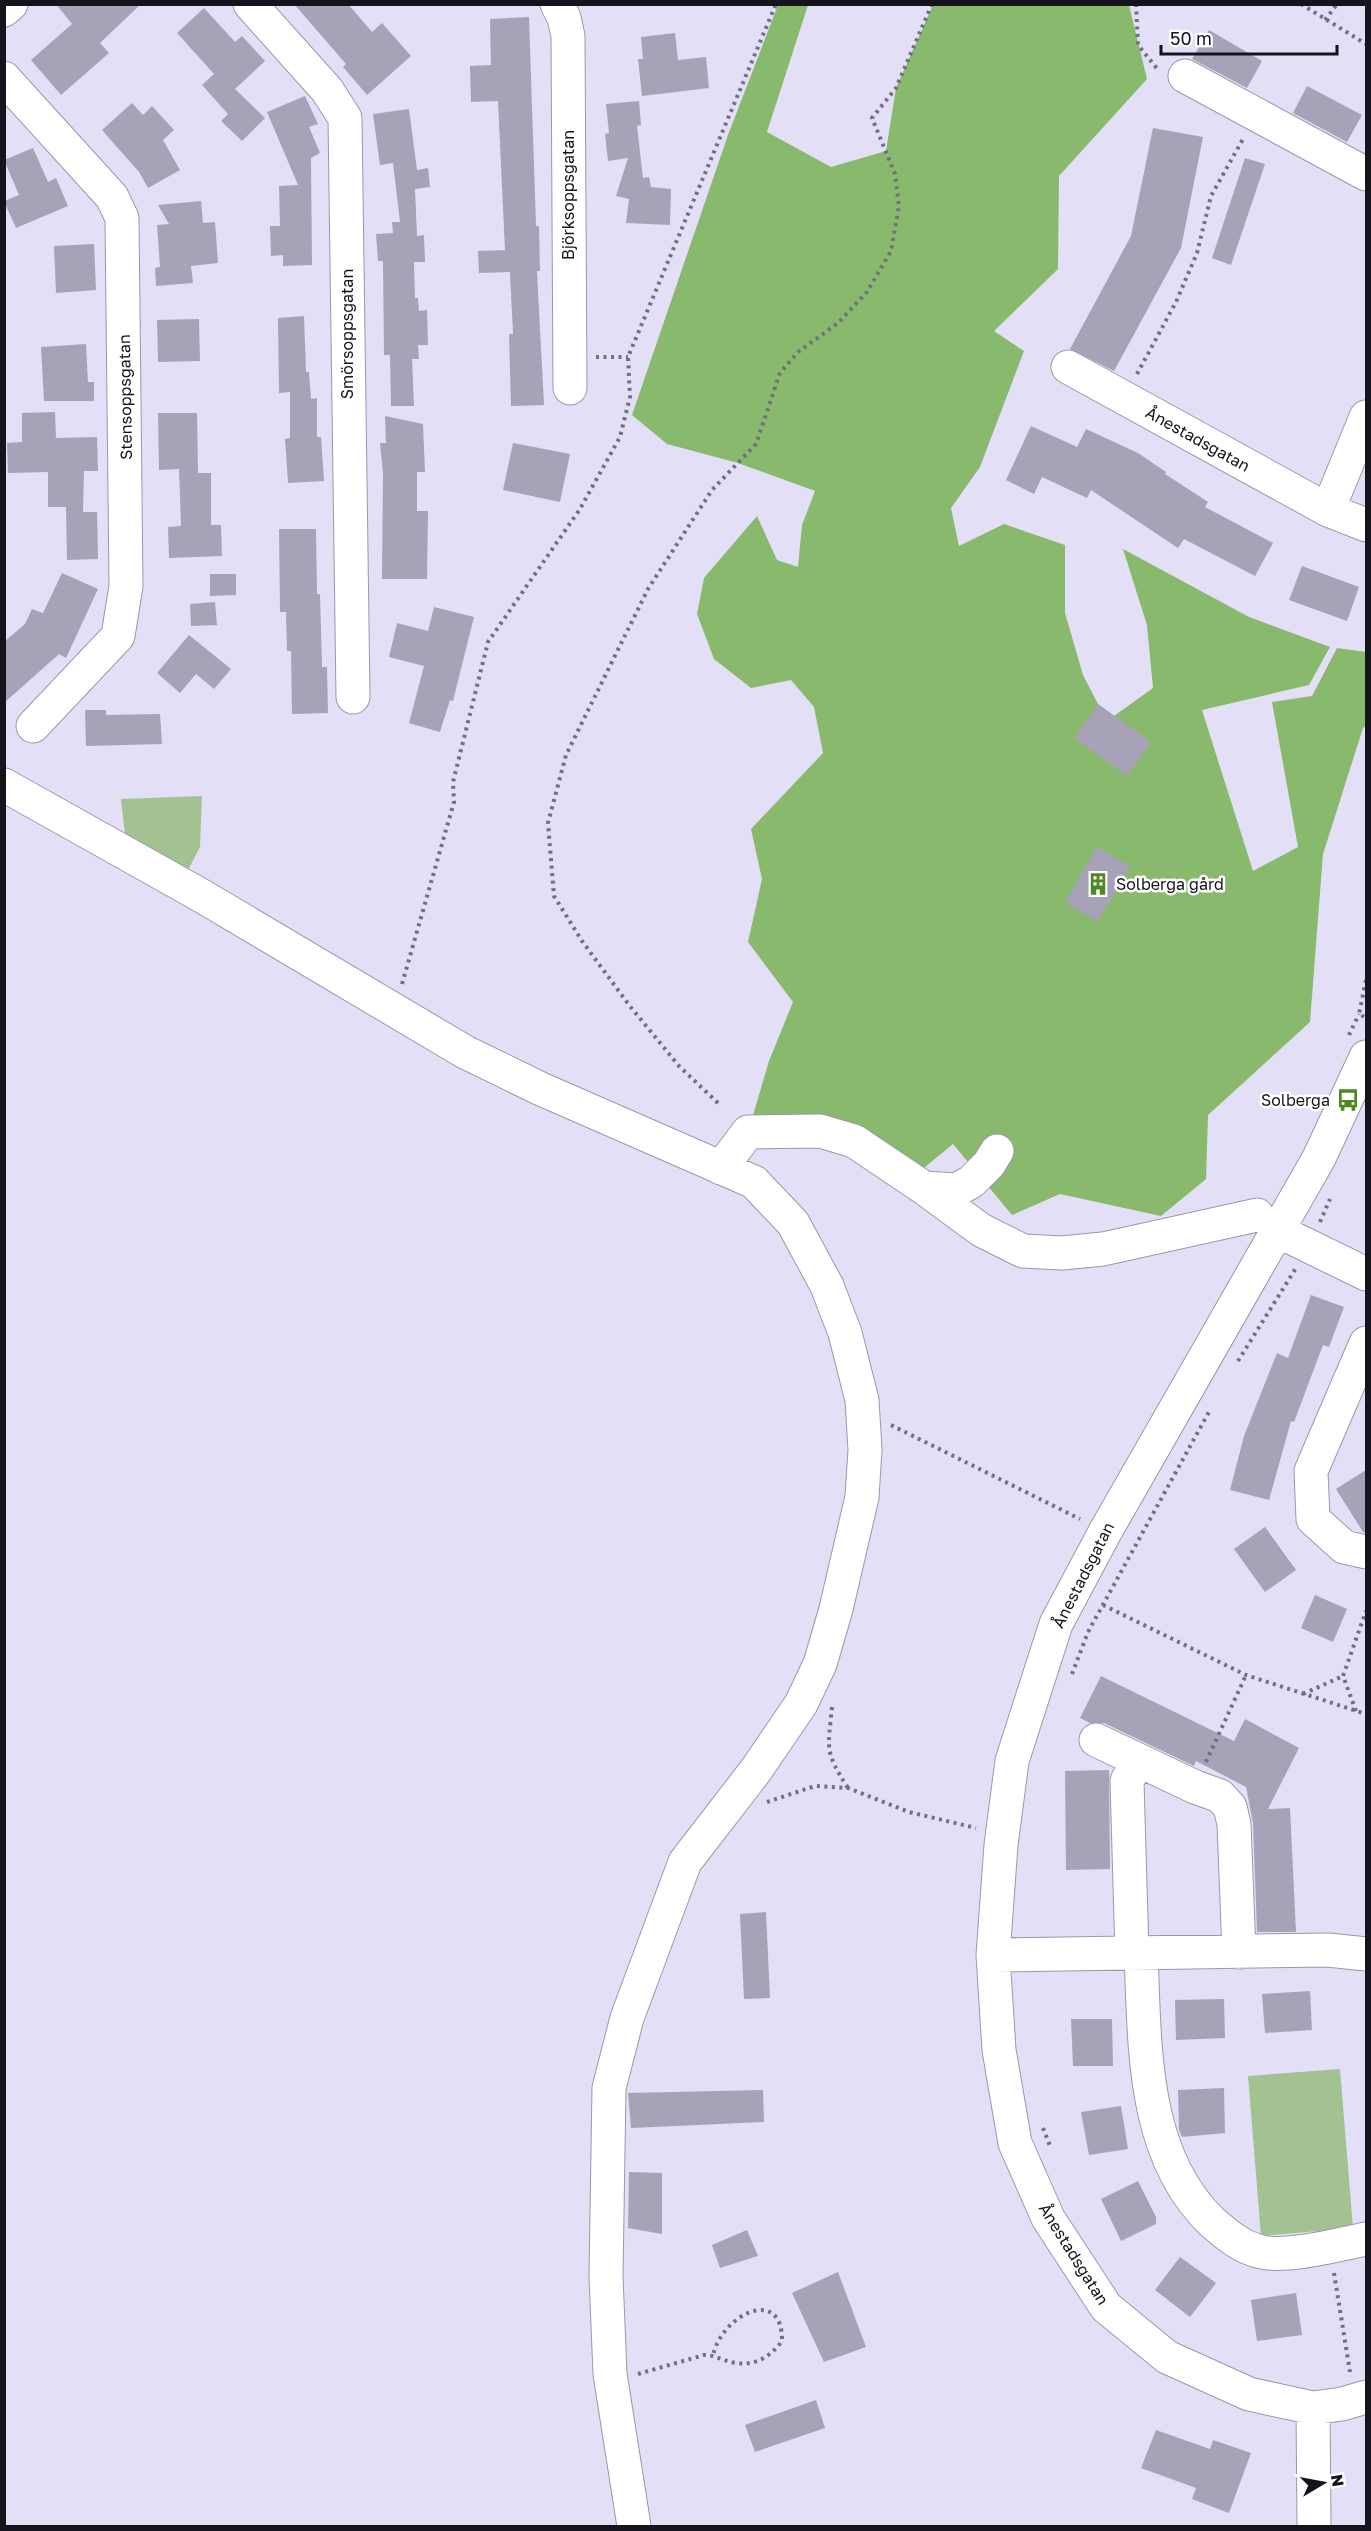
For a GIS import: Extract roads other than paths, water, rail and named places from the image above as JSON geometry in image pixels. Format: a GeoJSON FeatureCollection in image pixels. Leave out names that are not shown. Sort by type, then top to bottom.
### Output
{"type":"FeatureCollection","features":[{"type":"Feature","properties":{"kind":"street"},"geometry":{"type":"LineString","coordinates":[[4,10],[11,4]]}},
{"type":"Feature","properties":{"kind":"street","name":"Smörsoppsgatan"},"geometry":{"type":"LineString","coordinates":[[250,4],[327,90],[345,118],[353,698]]}},
{"type":"Feature","properties":{"kind":"street","name":"Björksoppsgatan"},"geometry":{"type":"LineString","coordinates":[[557,4],[564,18],[568,36],[570,388]]}},
{"type":"Feature","properties":{"kind":"street"},"geometry":{"type":"LineString","coordinates":[[1185,76],[1366,174]]}},
{"type":"Feature","properties":{"kind":"street","name":"Stensoppsgatan"},"geometry":{"type":"LineString","coordinates":[[4,78],[112,197],[122,218],[126,586],[118,636],[33,726]]}},
{"type":"Feature","properties":{"kind":"street","name":"Ånestadsgatan"},"geometry":{"type":"LineString","coordinates":[[1068,367],[1328,510],[1366,525]]}},
{"type":"Feature","properties":{"kind":"street"},"geometry":{"type":"LineString","coordinates":[[1328,510],[1366,417]]}},
{"type":"Feature","properties":{"kind":"street"},"geometry":{"type":"LineString","coordinates":[[4,785],[202,896],[465,1052],[541,1089],[754,1182],[793,1224],[827,1286],[845,1333],[862,1411],[865,1450],[862,1497],[836,1609],[820,1664],[801,1704],[756,1770],[685,1862],[631,2007],[609,2088],[606,2276],[610,2374],[634,2526]]}},
{"type":"Feature","properties":{"kind":"street","name":"Ånestadsgatan"},"geometry":{"type":"LineString","coordinates":[[1359,2389],[1342,2404],[1313,2408],[1249,2394],[1167,2357],[1106,2307],[1048,2218],[1015,2143],[999,2050],[993,1955],[1002,1832],[1012,1761],[1056,1624],[1268,1223],[1324,1148],[1366,1057]]}},
{"type":"Feature","properties":{"kind":"street"},"geometry":{"type":"LineString","coordinates":[[721,1167],[748,1132],[820,1131],[854,1141],[981,1230],[1023,1251],[1062,1253],[1103,1249],[1268,1223],[1366,1274]]}},
{"type":"Feature","properties":{"kind":"street"},"geometry":{"type":"LineString","coordinates":[[924,1188],[956,1190],[971,1182],[989,1164],[997,1151]]}},
{"type":"Feature","properties":{"kind":"street"},"geometry":{"type":"LineString","coordinates":[[1366,1343],[1311,1471],[1313,1519],[1344,1547],[1366,1552]]}},
{"type":"Feature","properties":{"kind":"street"},"geometry":{"type":"LineString","coordinates":[[1096,1740],[1195,1787],[1220,1796],[1230,1807],[1234,1824],[1239,1952]]}},
{"type":"Feature","properties":{"kind":"street"},"geometry":{"type":"LineString","coordinates":[[1144,1763],[1132,1770],[1127,1781],[1137,1954],[1146,2066],[1155,2116],[1176,2173],[1199,2209],[1226,2234],[1247,2248],[1265,2253],[1330,2246],[1366,2239]]}},
{"type":"Feature","properties":{"kind":"street"},"geometry":{"type":"LineString","coordinates":[[993,1955],[1328,1950],[1366,1954]]}},
{"type":"Feature","properties":{"kind":"street"},"geometry":{"type":"LineString","coordinates":[[1313,2408],[1314,2526]]}},
{"type":"Feature","properties":{"kind":"place","name":"Solberga gård"},"geometry":{"type":"Point","coordinates":[1098,884]}},
{"type":"Feature","properties":{"kind":"place","name":"Solberga"},"geometry":{"type":"Point","coordinates":[1348,1100]}}]}
